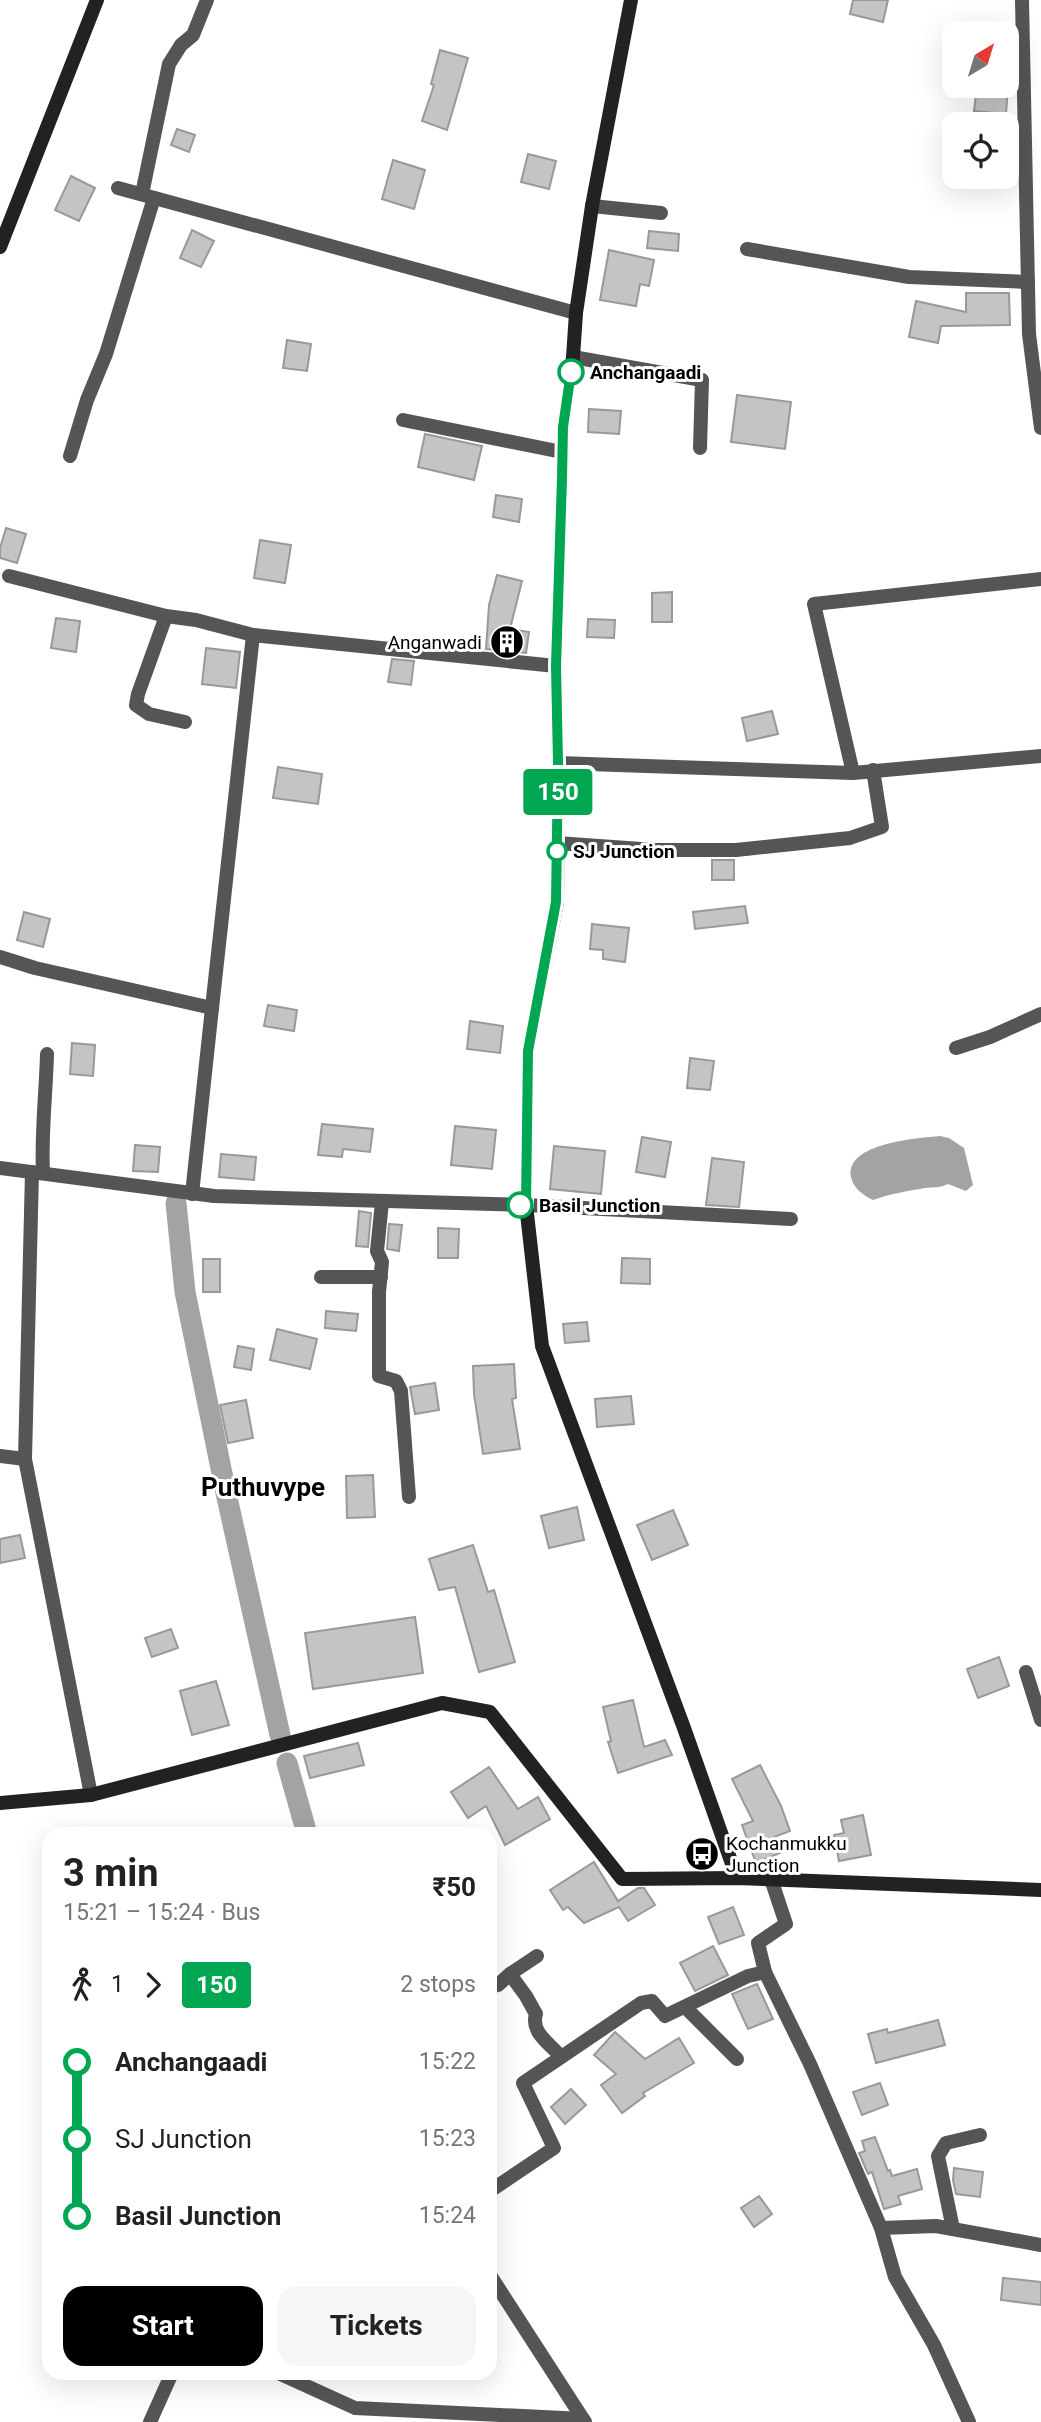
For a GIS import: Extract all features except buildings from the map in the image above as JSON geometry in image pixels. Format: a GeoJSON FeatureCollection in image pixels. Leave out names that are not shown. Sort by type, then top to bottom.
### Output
{"type":"FeatureCollection","features":[{"type":"Feature","properties":{"kind":"main road"},"geometry":{"type":"LineString","coordinates":[[0,247],[97,0]]}},
{"type":"Feature","properties":{"kind":"main road"},"geometry":{"type":"LineString","coordinates":[[631,0],[592,206],[563,427],[556,666],[556,902],[528,1051],[526,1205],[542,1346],[737,1878]]}},
{"type":"Feature","properties":{"kind":"main road"},"geometry":{"type":"LineString","coordinates":[[0,1803],[91,1795],[442,1703],[490,1712],[622,1879],[737,1878],[1041,1890]]}},
{"type":"Feature","properties":{"kind":"street"},"geometry":{"type":"LineString","coordinates":[[70,456],[87,400],[106,354],[148,196],[169,64],[181,45],[193,35],[208,0]]}},
{"type":"Feature","properties":{"kind":"street"},"geometry":{"type":"LineString","coordinates":[[1022,0],[1028,334],[1041,428]]}},
{"type":"Feature","properties":{"kind":"street"},"geometry":{"type":"LineString","coordinates":[[118,188],[576,313]]}},
{"type":"Feature","properties":{"kind":"street"},"geometry":{"type":"LineString","coordinates":[[592,206],[661,213]]}},
{"type":"Feature","properties":{"kind":"street"},"geometry":{"type":"LineString","coordinates":[[747,249],[909,277],[1028,282]]}},
{"type":"Feature","properties":{"kind":"street"},"geometry":{"type":"LineString","coordinates":[[573,358],[702,380],[700,448]]}},
{"type":"Feature","properties":{"kind":"street"},"geometry":{"type":"LineString","coordinates":[[403,420],[562,452]]}},
{"type":"Feature","properties":{"kind":"street"},"geometry":{"type":"LineString","coordinates":[[9,576],[253,635],[556,666]]}},
{"type":"Feature","properties":{"kind":"street"},"geometry":{"type":"LineString","coordinates":[[853,773],[814,604],[1041,579]]}},
{"type":"Feature","properties":{"kind":"street"},"geometry":{"type":"LineString","coordinates":[[166,616],[136,705],[149,714],[185,722]]}},
{"type":"Feature","properties":{"kind":"street"},"geometry":{"type":"LineString","coordinates":[[192,1194],[253,635]]}},
{"type":"Feature","properties":{"kind":"street"},"geometry":{"type":"LineString","coordinates":[[558,763],[853,773],[1041,757]]}},
{"type":"Feature","properties":{"kind":"street"},"geometry":{"type":"LineString","coordinates":[[557,843],[655,850],[736,850],[850,838],[882,827],[873,770]]}},
{"type":"Feature","properties":{"kind":"street"},"geometry":{"type":"LineString","coordinates":[[0,957],[35,968],[212,1008]]}},
{"type":"Feature","properties":{"kind":"street"},"geometry":{"type":"LineString","coordinates":[[956,1048],[990,1037],[1041,1014]]}},
{"type":"Feature","properties":{"kind":"street"},"geometry":{"type":"LineString","coordinates":[[47,1054],[44,1133],[37,1173],[25,1459],[91,1795]]}},
{"type":"Feature","properties":{"kind":"street"},"geometry":{"type":"LineString","coordinates":[[0,1168],[192,1194],[526,1205],[791,1219]]}},
{"type":"Feature","properties":{"kind":"street"},"geometry":{"type":"LineString","coordinates":[[382,1202],[376,1251],[382,1262],[379,1376],[396,1381],[401,1391],[408,1497]]}},
{"type":"Feature","properties":{"kind":"street"},"geometry":{"type":"LineString","coordinates":[[321,1278],[381,1278]]}},
{"type":"Feature","properties":{"kind":"street"},"geometry":{"type":"LineString","coordinates":[[0,1456],[25,1459]]}},
{"type":"Feature","properties":{"kind":"street"},"geometry":{"type":"LineString","coordinates":[[1026,1672],[1041,1720]]}},
{"type":"Feature","properties":{"kind":"street"},"geometry":{"type":"LineString","coordinates":[[771,1879],[786,1924],[758,1943],[765,1972],[815,2075],[881,2228],[895,2277],[934,2345],[970,2422]]}},
{"type":"Feature","properties":{"kind":"street"},"geometry":{"type":"LineString","coordinates":[[497,1984],[537,1956]]}},
{"type":"Feature","properties":{"kind":"street"},"geometry":{"type":"LineString","coordinates":[[497,2186],[554,2148],[523,2083],[641,2003],[652,2001],[665,2016],[748,1976],[765,1972]]}},
{"type":"Feature","properties":{"kind":"street"},"geometry":{"type":"LineString","coordinates":[[510,1974],[536,2014],[536,2030],[561,2057]]}},
{"type":"Feature","properties":{"kind":"street"},"geometry":{"type":"LineString","coordinates":[[685,2007],[737,2059]]}},
{"type":"Feature","properties":{"kind":"street"},"geometry":{"type":"LineString","coordinates":[[953,2230],[938,2156],[946,2143],[980,2136]]}},
{"type":"Feature","properties":{"kind":"street"},"geometry":{"type":"LineString","coordinates":[[497,2183],[505,2181]]}},
{"type":"Feature","properties":{"kind":"street"},"geometry":{"type":"LineString","coordinates":[[881,2228],[936,2226],[1041,2245]]}},
{"type":"Feature","properties":{"kind":"street"},"geometry":{"type":"LineString","coordinates":[[497,2286],[584,2420]]}},
{"type":"Feature","properties":{"kind":"street"},"geometry":{"type":"LineString","coordinates":[[150,2422],[169,2380]]}},
{"type":"Feature","properties":{"kind":"street"},"geometry":{"type":"LineString","coordinates":[[293,2380],[355,2408],[584,2420]]}},
{"type":"Feature","properties":{"kind":"shaded area"},"geometry":{"type":"Polygon","coordinates":[[[940,1136],[949,1138],[964,1148],[973,1185],[966,1191],[948,1184],[873,1200],[854,1185],[851,1177],[852,1166],[859,1157],[871,1150],[885,1144],[940,1136]]]}},
{"type":"Feature","properties":{"kind":"waterway"},"geometry":{"type":"LineString","coordinates":[[176,1203],[185,1292],[280,1735]]}},
{"type":"Feature","properties":{"kind":"waterway"},"geometry":{"type":"LineString","coordinates":[[287,1763],[305,1827]]}},
{"type":"Feature","properties":{"kind":"bus line","name":"150"},"geometry":{"type":"LineString","coordinates":[[520,1205],[526,1205],[528,1051],[556,902],[556,666],[563,427],[571,372]]}},
{"type":"Feature","properties":{"kind":"place","name":"Anchangaadi"},"geometry":{"type":"Point","coordinates":[571,372]}},
{"type":"Feature","properties":{"kind":"place","name":"Anganwadi"},"geometry":{"type":"Point","coordinates":[507,642]}},
{"type":"Feature","properties":{"kind":"place","name":"SJ Junction"},"geometry":{"type":"Point","coordinates":[557,851]}},
{"type":"Feature","properties":{"kind":"place","name":"Basil Junction"},"geometry":{"type":"Point","coordinates":[520,1205]}},
{"type":"Feature","properties":{"kind":"place","name":"Kochanmukku Junction"},"geometry":{"type":"Point","coordinates":[702,1854]}},
{"type":"Feature","properties":{"kind":"district","name":"Puthuvype"},"geometry":{"type":"Point","coordinates":[263,1487]}}]}
